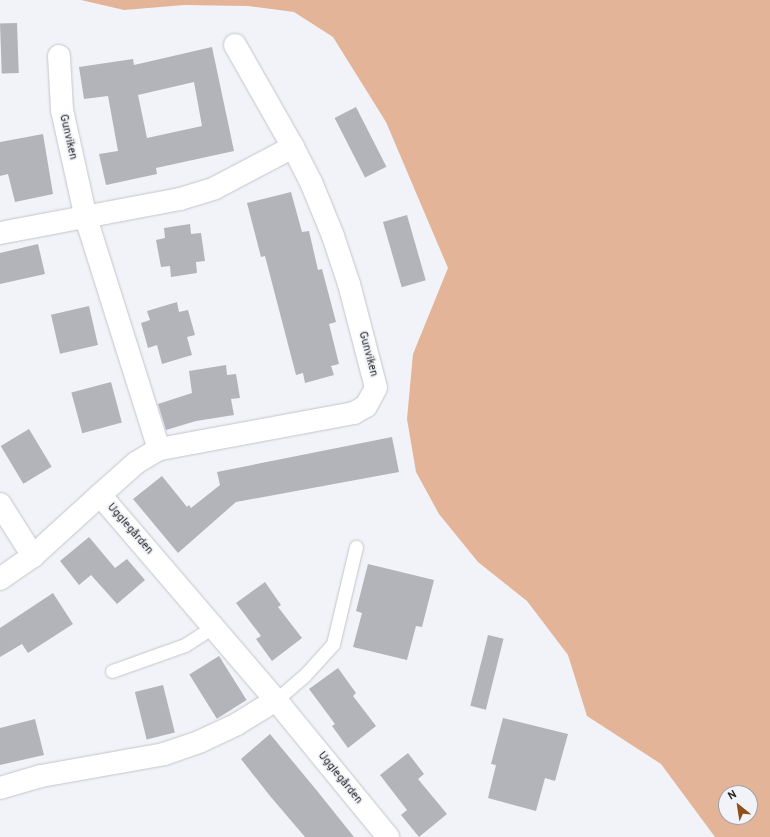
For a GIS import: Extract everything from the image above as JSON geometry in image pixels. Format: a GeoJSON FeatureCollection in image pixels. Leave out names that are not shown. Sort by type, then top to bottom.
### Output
{"type":"FeatureCollection","features":[{"type":"Feature","properties":{"kind":"street","name":"Gunviken"},"geometry":{"type":"LineString","coordinates":[[100,495],[136,462],[159,450],[354,413],[366,406],[376,388],[349,284],[333,236],[311,182],[293,147],[235,45]]}},
{"type":"Feature","properties":{"kind":"street","name":"Gunviken"},"geometry":{"type":"LineString","coordinates":[[58,56],[62,110],[86,218],[159,450]]}},
{"type":"Feature","properties":{"kind":"street"},"geometry":{"type":"LineString","coordinates":[[0,233],[86,218],[180,199],[215,188],[293,147]]}},
{"type":"Feature","properties":{"kind":"street","name":"Ugglegården"},"geometry":{"type":"LineString","coordinates":[[0,579],[33,556],[100,495],[276,700],[388,837]]}},
{"type":"Feature","properties":{"kind":"street"},"geometry":{"type":"LineString","coordinates":[[0,504],[33,556]]}},
{"type":"Feature","properties":{"kind":"street"},"geometry":{"type":"LineString","coordinates":[[0,788],[41,776],[164,754],[201,741],[237,724],[276,700]]}},
{"type":"Feature","properties":{"kind":"lane"},"geometry":{"type":"LineString","coordinates":[[276,700],[304,676],[333,644],[356,547]]}},
{"type":"Feature","properties":{"kind":"lane"},"geometry":{"type":"LineString","coordinates":[[112,670],[185,645],[214,627]]}},
{"type":"Feature","properties":{"kind":"shaded area"},"geometry":{"type":"Polygon","coordinates":[[[81,0],[770,0],[770,837],[715,837],[661,764],[587,716],[568,655],[527,601],[478,562],[439,514],[416,472],[407,419],[413,354],[448,268],[386,122],[333,37],[294,12],[248,6],[184,5],[124,10],[81,0]]]}},
{"type":"Feature","properties":{"kind":"building"},"geometry":{"type":"Polygon","coordinates":[[[17,23],[19,73],[2,74],[0,24],[17,23]]]}},
{"type":"Feature","properties":{"kind":"building"},"geometry":{"type":"Polygon","coordinates":[[[212,47],[234,151],[156,168],[157,174],[106,185],[99,154],[118,151],[108,96],[84,99],[79,67],[133,59],[134,65],[212,47]],[[194,82],[138,95],[147,138],[202,126],[194,82]]]}},
{"type":"Feature","properties":{"kind":"building"},"geometry":{"type":"Polygon","coordinates":[[[356,107],[386,167],[365,178],[335,118],[356,107]]]}},
{"type":"Feature","properties":{"kind":"building"},"geometry":{"type":"Polygon","coordinates":[[[43,134],[53,194],[15,202],[8,174],[0,176],[0,142],[43,134]]]}},
{"type":"Feature","properties":{"kind":"building"},"geometry":{"type":"Polygon","coordinates":[[[291,192],[302,232],[309,231],[318,270],[322,269],[336,322],[329,324],[339,364],[331,366],[334,375],[305,383],[303,373],[296,375],[265,256],[261,257],[247,203],[291,192]]]}},
{"type":"Feature","properties":{"kind":"building"},"geometry":{"type":"Polygon","coordinates":[[[407,215],[426,280],[402,287],[383,222],[407,215]]]}},
{"type":"Feature","properties":{"kind":"building"},"geometry":{"type":"Polygon","coordinates":[[[190,224],[191,234],[201,233],[205,261],[196,262],[197,273],[171,277],[170,266],[161,267],[156,240],[165,238],[164,228],[190,224]]]}},
{"type":"Feature","properties":{"kind":"building"},"geometry":{"type":"Polygon","coordinates":[[[38,244],[45,274],[0,284],[0,253],[38,244]]]}},
{"type":"Feature","properties":{"kind":"building"},"geometry":{"type":"Polygon","coordinates":[[[177,302],[179,312],[188,310],[195,335],[187,337],[192,355],[162,364],[157,345],[148,348],[141,323],[150,320],[147,311],[177,302]]]}},
{"type":"Feature","properties":{"kind":"building"},"geometry":{"type":"Polygon","coordinates":[[[89,306],[98,345],[60,354],[51,315],[89,306]]]}},
{"type":"Feature","properties":{"kind":"building"},"geometry":{"type":"Polygon","coordinates":[[[226,365],[227,375],[236,374],[240,398],[231,399],[234,415],[196,421],[166,430],[158,404],[192,393],[189,371],[226,365]]]}},
{"type":"Feature","properties":{"kind":"building"},"geometry":{"type":"Polygon","coordinates":[[[111,382],[122,423],[82,433],[71,393],[111,382]]]}},
{"type":"Feature","properties":{"kind":"building"},"geometry":{"type":"Polygon","coordinates":[[[29,429],[52,467],[23,484],[1,446],[29,429]]]}},
{"type":"Feature","properties":{"kind":"building"},"geometry":{"type":"Polygon","coordinates":[[[392,437],[399,472],[236,502],[178,553],[133,499],[162,476],[187,507],[189,505],[191,508],[220,485],[217,472],[392,437]]]}},
{"type":"Feature","properties":{"kind":"building"},"geometry":{"type":"Polygon","coordinates":[[[89,537],[115,568],[127,559],[145,580],[117,604],[91,575],[79,585],[60,561],[89,537]]]}},
{"type":"Feature","properties":{"kind":"building"},"geometry":{"type":"Polygon","coordinates":[[[368,564],[434,580],[422,627],[416,626],[407,660],[353,647],[362,613],[356,611],[368,564]]]}},
{"type":"Feature","properties":{"kind":"building"},"geometry":{"type":"Polygon","coordinates":[[[265,582],[281,605],[278,607],[302,638],[272,661],[256,639],[261,636],[236,603],[265,582]]]}},
{"type":"Feature","properties":{"kind":"building"},"geometry":{"type":"Polygon","coordinates":[[[53,593],[73,624],[28,653],[22,644],[0,657],[0,628],[53,593]]]}},
{"type":"Feature","properties":{"kind":"building"},"geometry":{"type":"Polygon","coordinates":[[[488,635],[504,639],[486,710],[470,706],[488,635]]]}},
{"type":"Feature","properties":{"kind":"building"},"geometry":{"type":"Polygon","coordinates":[[[219,656],[247,700],[217,719],[189,675],[219,656]]]}},
{"type":"Feature","properties":{"kind":"building"},"geometry":{"type":"Polygon","coordinates":[[[338,668],[356,693],[353,696],[376,726],[348,748],[332,726],[335,724],[309,689],[338,668]]]}},
{"type":"Feature","properties":{"kind":"building"},"geometry":{"type":"Polygon","coordinates":[[[163,685],[175,733],[147,740],[135,692],[163,685]]]}},
{"type":"Feature","properties":{"kind":"building"},"geometry":{"type":"Polygon","coordinates":[[[503,718],[568,734],[555,781],[545,778],[536,811],[488,798],[496,765],[491,764],[503,718]]]}},
{"type":"Feature","properties":{"kind":"building"},"geometry":{"type":"Polygon","coordinates":[[[35,719],[44,755],[0,765],[0,728],[35,719]]]}},
{"type":"Feature","properties":{"kind":"building"},"geometry":{"type":"Polygon","coordinates":[[[270,734],[354,837],[305,837],[270,796],[241,759],[270,734]]]}},
{"type":"Feature","properties":{"kind":"building"},"geometry":{"type":"Polygon","coordinates":[[[408,753],[424,774],[418,779],[447,814],[419,837],[401,815],[407,810],[380,775],[408,753]]]}}]}
